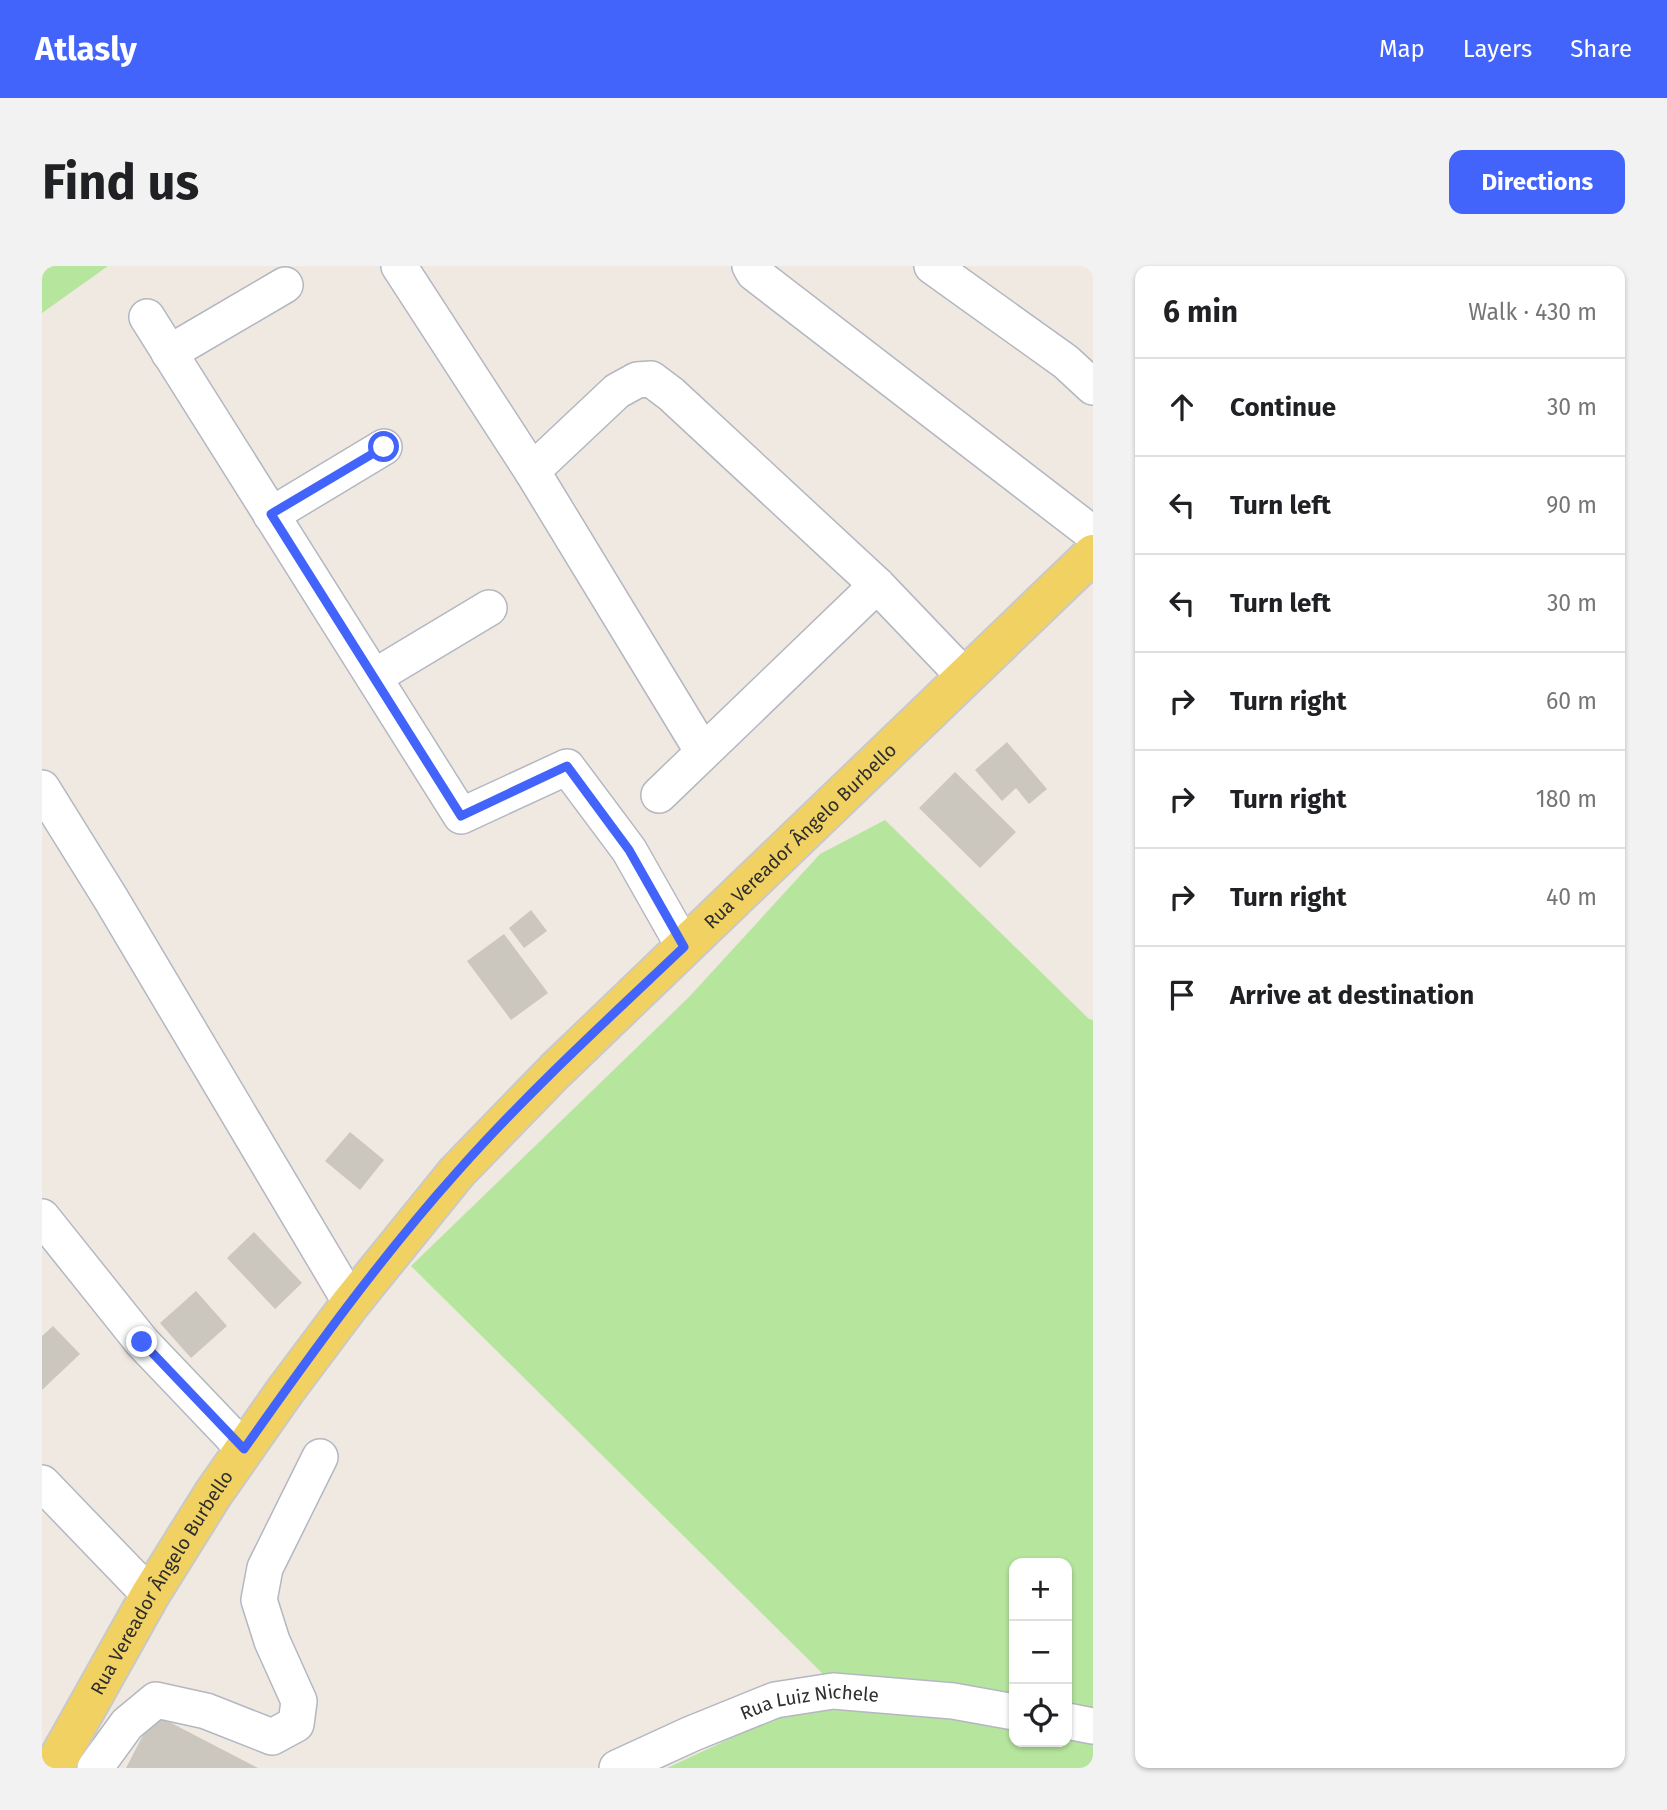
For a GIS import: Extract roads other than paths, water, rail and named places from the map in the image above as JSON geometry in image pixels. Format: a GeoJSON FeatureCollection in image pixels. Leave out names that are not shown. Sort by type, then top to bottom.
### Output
{"type":"FeatureCollection","features":[{"type":"Feature","properties":{"kind":"main road","name":"Rua Vereador Ângelo Burbello"},"geometry":{"type":"LineString","coordinates":[[50,1762],[150,1595],[244,1449],[405,1233],[497,1129],[1093,554]]}},
{"type":"Feature","properties":{"kind":"street"},"geometry":{"type":"LineString","coordinates":[[399,266],[532,471],[703,752]]}},
{"type":"Feature","properties":{"kind":"street"},"geometry":{"type":"LineString","coordinates":[[750,266],[754,273],[1093,534]]}},
{"type":"Feature","properties":{"kind":"street"},"geometry":{"type":"LineString","coordinates":[[932,266],[1066,362],[1093,387]]}},
{"type":"Feature","properties":{"kind":"street"},"geometry":{"type":"LineString","coordinates":[[169,353],[285,285]]}},
{"type":"Feature","properties":{"kind":"street"},"geometry":{"type":"LineString","coordinates":[[147,317],[461,816],[567,766],[629,850],[684,947]]}},
{"type":"Feature","properties":{"kind":"street"},"geometry":{"type":"LineString","coordinates":[[532,471],[617,391],[637,380],[652,379],[877,585],[965,677]]}},
{"type":"Feature","properties":{"kind":"street"},"geometry":{"type":"LineString","coordinates":[[271,514],[384,447]]}},
{"type":"Feature","properties":{"kind":"street"},"geometry":{"type":"LineString","coordinates":[[659,795],[877,585]]}},
{"type":"Feature","properties":{"kind":"street"},"geometry":{"type":"LineString","coordinates":[[374,677],[489,608]]}},
{"type":"Feature","properties":{"kind":"street"},"geometry":{"type":"LineString","coordinates":[[42,788],[351,1303]]}},
{"type":"Feature","properties":{"kind":"street"},"geometry":{"type":"LineString","coordinates":[[42,1217],[142,1342],[244,1449]]}},
{"type":"Feature","properties":{"kind":"street"},"geometry":{"type":"LineString","coordinates":[[96,1768],[127,1724],[156,1700],[206,1711],[272,1737],[296,1724],[299,1701],[272,1642],[260,1600],[265,1568],[320,1457]]}},
{"type":"Feature","properties":{"kind":"street"},"geometry":{"type":"LineString","coordinates":[[42,1483],[150,1595]]}},
{"type":"Feature","properties":{"kind":"street","name":"Rua Luiz Nichele"},"geometry":{"type":"LineString","coordinates":[[617,1768],[775,1700],[833,1691],[953,1701],[1009,1711]]}},
{"type":"Feature","properties":{"kind":"street"},"geometry":{"type":"LineString","coordinates":[[1072,1722],[1093,1726]]}}]}
